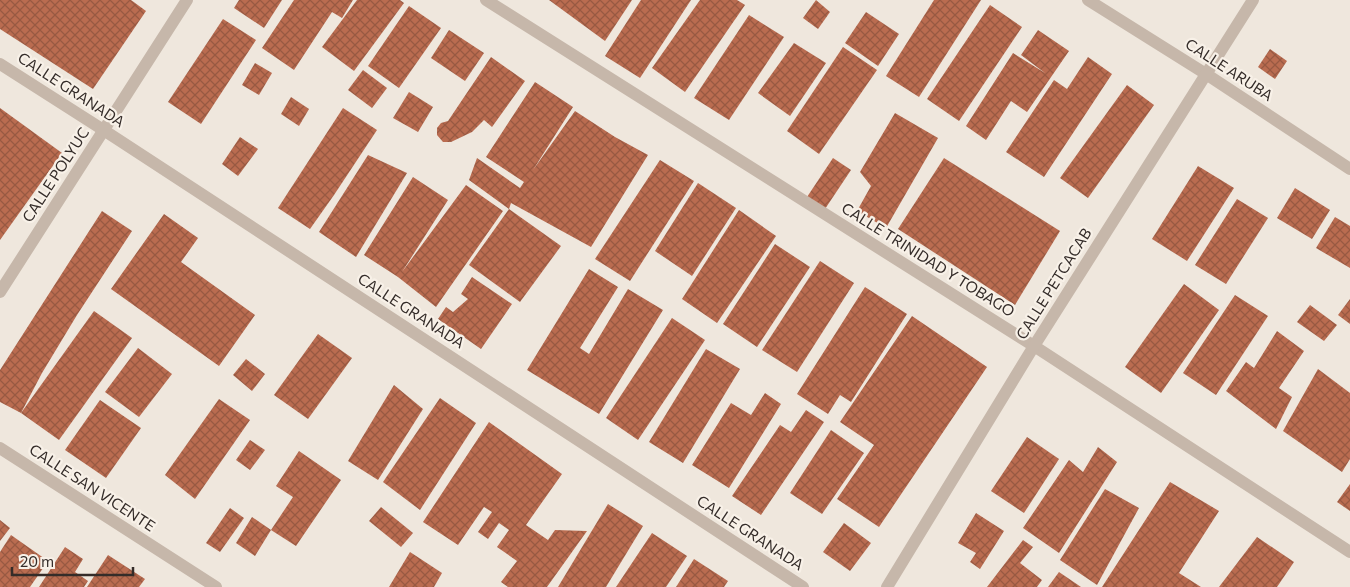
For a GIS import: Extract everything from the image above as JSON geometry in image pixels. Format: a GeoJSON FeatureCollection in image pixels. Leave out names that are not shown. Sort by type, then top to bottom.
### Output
{"type":"FeatureCollection","features":[{"type":"Feature","properties":{"kind":"street","name":"CALLE POLYUC"},"geometry":{"type":"LineString","coordinates":[[0,292],[187,0]]}},
{"type":"Feature","properties":{"kind":"street","name":"CALLE TRINIDAD Y TOBAGO"},"geometry":{"type":"LineString","coordinates":[[486,0],[1034,346],[1350,552]]}},
{"type":"Feature","properties":{"kind":"street","name":"CALLE ARUBA"},"geometry":{"type":"LineString","coordinates":[[1088,0],[1206,74],[1350,169]]}},
{"type":"Feature","properties":{"kind":"street","name":"CALLE PETCACAB"},"geometry":{"type":"LineString","coordinates":[[887,587],[1034,346],[1253,0]]}},
{"type":"Feature","properties":{"kind":"street","name":"CALLE GRANADA"},"geometry":{"type":"LineString","coordinates":[[0,64],[105,130],[803,587]]}},
{"type":"Feature","properties":{"kind":"street","name":"CALLE SAN VICENTE"},"geometry":{"type":"LineString","coordinates":[[0,448],[216,587]]}},
{"type":"Feature","properties":{"kind":"building"},"geometry":{"type":"Polygon","coordinates":[[[0,0],[131,0],[146,11],[93,89],[0,29],[0,0]]]}},
{"type":"Feature","properties":{"kind":"building"},"geometry":{"type":"Polygon","coordinates":[[[239,0],[282,0],[264,28],[234,8],[239,0]]]}},
{"type":"Feature","properties":{"kind":"building"},"geometry":{"type":"Polygon","coordinates":[[[294,0],[353,0],[342,18],[332,12],[294,70],[262,48],[294,0]]]}},
{"type":"Feature","properties":{"kind":"building"},"geometry":{"type":"Polygon","coordinates":[[[357,0],[400,0],[404,3],[354,71],[322,47],[357,0]]]}},
{"type":"Feature","properties":{"kind":"building"},"geometry":{"type":"Polygon","coordinates":[[[549,0],[632,0],[605,41],[549,0]]]}},
{"type":"Feature","properties":{"kind":"building"},"geometry":{"type":"Polygon","coordinates":[[[641,0],[691,0],[640,78],[605,56],[641,0]]]}},
{"type":"Feature","properties":{"kind":"building"},"geometry":{"type":"Polygon","coordinates":[[[700,0],[737,0],[745,5],[685,92],[652,68],[700,0]]]}},
{"type":"Feature","properties":{"kind":"building"},"geometry":{"type":"Polygon","coordinates":[[[816,0],[830,12],[818,29],[803,18],[816,0]]]}},
{"type":"Feature","properties":{"kind":"building"},"geometry":{"type":"Polygon","coordinates":[[[934,0],[981,0],[919,97],[886,76],[934,0]]]}},
{"type":"Feature","properties":{"kind":"building"},"geometry":{"type":"Polygon","coordinates":[[[990,5],[1022,27],[959,121],[927,99],[990,5]]]}},
{"type":"Feature","properties":{"kind":"building"},"geometry":{"type":"Polygon","coordinates":[[[409,6],[441,28],[399,88],[368,66],[409,6]]]}},
{"type":"Feature","properties":{"kind":"building"},"geometry":{"type":"Polygon","coordinates":[[[866,12],[899,34],[878,66],[845,43],[866,12]]]}},
{"type":"Feature","properties":{"kind":"building"},"geometry":{"type":"Polygon","coordinates":[[[749,15],[784,37],[729,120],[694,98],[749,15]]]}},
{"type":"Feature","properties":{"kind":"building"},"geometry":{"type":"Polygon","coordinates":[[[223,19],[256,40],[201,124],[168,102],[223,19]]]}},
{"type":"Feature","properties":{"kind":"building"},"geometry":{"type":"Polygon","coordinates":[[[449,30],[484,53],[465,81],[431,58],[449,30]]]}},
{"type":"Feature","properties":{"kind":"building"},"geometry":{"type":"Polygon","coordinates":[[[1038,30],[1069,51],[1027,112],[1011,101],[986,140],[966,126],[1013,53],[1045,73],[1021,55],[1038,30]]]}},
{"type":"Feature","properties":{"kind":"building"},"geometry":{"type":"Polygon","coordinates":[[[794,43],[826,63],[790,116],[758,93],[794,43]]]}},
{"type":"Feature","properties":{"kind":"building"},"geometry":{"type":"Polygon","coordinates":[[[843,47],[877,70],[819,154],[787,131],[843,47]]]}},
{"type":"Feature","properties":{"kind":"building"},"geometry":{"type":"Polygon","coordinates":[[[1270,49],[1287,61],[1275,79],[1258,67],[1270,49]]]}},
{"type":"Feature","properties":{"kind":"building"},"geometry":{"type":"Polygon","coordinates":[[[491,57],[525,81],[492,127],[484,120],[472,132],[451,142],[443,142],[437,135],[437,128],[441,123],[448,121],[491,57]]]}},
{"type":"Feature","properties":{"kind":"building"},"geometry":{"type":"Polygon","coordinates":[[[1088,57],[1112,74],[1044,177],[1006,152],[1054,80],[1067,89],[1088,57]]]}},
{"type":"Feature","properties":{"kind":"building"},"geometry":{"type":"Polygon","coordinates":[[[255,63],[272,73],[259,95],[242,85],[255,63]]]}},
{"type":"Feature","properties":{"kind":"building"},"geometry":{"type":"Polygon","coordinates":[[[363,70],[387,88],[372,108],[348,90],[363,70]]]}},
{"type":"Feature","properties":{"kind":"building"},"geometry":{"type":"Polygon","coordinates":[[[535,82],[573,107],[533,170],[575,111],[615,137],[648,155],[591,247],[511,203],[509,209],[469,180],[477,158],[520,188],[524,182],[486,157],[535,82]]]}},
{"type":"Feature","properties":{"kind":"building"},"geometry":{"type":"Polygon","coordinates":[[[1127,85],[1154,105],[1088,198],[1060,178],[1127,85]]]}},
{"type":"Feature","properties":{"kind":"building"},"geometry":{"type":"Polygon","coordinates":[[[409,92],[433,107],[418,132],[393,118],[409,92]]]}},
{"type":"Feature","properties":{"kind":"building"},"geometry":{"type":"Polygon","coordinates":[[[291,97],[309,109],[299,126],[281,114],[291,97]]]}},
{"type":"Feature","properties":{"kind":"building"},"geometry":{"type":"Polygon","coordinates":[[[0,108],[62,153],[0,240],[0,108]]]}},
{"type":"Feature","properties":{"kind":"building"},"geometry":{"type":"Polygon","coordinates":[[[343,108],[377,130],[310,229],[278,208],[343,108]]]}},
{"type":"Feature","properties":{"kind":"building"},"geometry":{"type":"Polygon","coordinates":[[[895,113],[938,138],[886,228],[857,211],[871,186],[860,172],[895,113]]]}},
{"type":"Feature","properties":{"kind":"building"},"geometry":{"type":"Polygon","coordinates":[[[240,137],[258,149],[238,176],[222,164],[240,137]]]}},
{"type":"Feature","properties":{"kind":"building"},"geometry":{"type":"Polygon","coordinates":[[[368,155],[407,173],[356,257],[319,232],[368,155]]]}},
{"type":"Feature","properties":{"kind":"building"},"geometry":{"type":"Polygon","coordinates":[[[833,158],[851,170],[823,212],[805,200],[833,158]]]}},
{"type":"Feature","properties":{"kind":"building"},"geometry":{"type":"Polygon","coordinates":[[[944,158],[1060,231],[1015,305],[898,229],[944,158]]]}},
{"type":"Feature","properties":{"kind":"building"},"geometry":{"type":"Polygon","coordinates":[[[660,160],[694,181],[630,281],[595,259],[660,160]]]}},
{"type":"Feature","properties":{"kind":"building"},"geometry":{"type":"Polygon","coordinates":[[[1198,166],[1234,188],[1187,261],[1152,239],[1198,166]]]}},
{"type":"Feature","properties":{"kind":"building"},"geometry":{"type":"Polygon","coordinates":[[[413,177],[448,200],[402,272],[466,185],[503,211],[436,307],[398,277],[364,255],[413,177]]]}},
{"type":"Feature","properties":{"kind":"building"},"geometry":{"type":"Polygon","coordinates":[[[698,183],[736,208],[692,276],[655,251],[698,183]]]}},
{"type":"Feature","properties":{"kind":"building"},"geometry":{"type":"Polygon","coordinates":[[[1295,188],[1330,210],[1312,239],[1277,218],[1295,188]]]}},
{"type":"Feature","properties":{"kind":"building"},"geometry":{"type":"Polygon","coordinates":[[[1237,199],[1268,218],[1226,284],[1195,265],[1237,199]]]}},
{"type":"Feature","properties":{"kind":"building"},"geometry":{"type":"Polygon","coordinates":[[[509,209],[561,246],[520,302],[469,265],[509,209]]]}},
{"type":"Feature","properties":{"kind":"building"},"geometry":{"type":"Polygon","coordinates":[[[739,210],[776,236],[717,323],[682,299],[739,210]]]}},
{"type":"Feature","properties":{"kind":"building"},"geometry":{"type":"Polygon","coordinates":[[[102,211],[132,231],[77,315],[42,373],[21,413],[0,402],[0,370],[102,211]]]}},
{"type":"Feature","properties":{"kind":"building"},"geometry":{"type":"Polygon","coordinates":[[[164,214],[198,238],[181,262],[255,315],[219,366],[111,289],[164,214]]]}},
{"type":"Feature","properties":{"kind":"building"},"geometry":{"type":"Polygon","coordinates":[[[1335,217],[1350,226],[1350,268],[1316,248],[1335,217]]]}},
{"type":"Feature","properties":{"kind":"building"},"geometry":{"type":"Polygon","coordinates":[[[775,244],[810,267],[757,347],[723,324],[775,244]]]}},
{"type":"Feature","properties":{"kind":"building"},"geometry":{"type":"Polygon","coordinates":[[[820,261],[854,283],[797,372],[762,350],[820,261]]]}},
{"type":"Feature","properties":{"kind":"building"},"geometry":{"type":"Polygon","coordinates":[[[589,269],[618,287],[580,348],[589,354],[628,289],[663,310],[599,414],[527,370],[589,269]]]}},
{"type":"Feature","properties":{"kind":"building"},"geometry":{"type":"Polygon","coordinates":[[[472,277],[512,304],[481,349],[438,319],[446,307],[453,312],[468,299],[461,294],[472,277]]]}},
{"type":"Feature","properties":{"kind":"building"},"geometry":{"type":"Polygon","coordinates":[[[1184,284],[1219,310],[1161,393],[1125,367],[1184,284]]]}},
{"type":"Feature","properties":{"kind":"building"},"geometry":{"type":"Polygon","coordinates":[[[865,287],[907,314],[851,402],[840,395],[828,414],[797,394],[865,287]]]}},
{"type":"Feature","properties":{"kind":"building"},"geometry":{"type":"Polygon","coordinates":[[[1235,295],[1268,316],[1216,395],[1183,373],[1235,295]]]}},
{"type":"Feature","properties":{"kind":"building"},"geometry":{"type":"Polygon","coordinates":[[[1350,299],[1350,324],[1338,315],[1350,299]]]}},
{"type":"Feature","properties":{"kind":"building"},"geometry":{"type":"Polygon","coordinates":[[[1310,305],[1337,325],[1324,341],[1297,322],[1310,305]]]}},
{"type":"Feature","properties":{"kind":"building"},"geometry":{"type":"Polygon","coordinates":[[[94,311],[132,338],[59,440],[21,413],[94,311]]]}},
{"type":"Feature","properties":{"kind":"building"},"geometry":{"type":"Polygon","coordinates":[[[912,316],[987,367],[879,527],[837,499],[874,445],[840,422],[912,316]]]}},
{"type":"Feature","properties":{"kind":"building"},"geometry":{"type":"Polygon","coordinates":[[[672,318],[705,340],[638,440],[606,418],[672,318]]]}},
{"type":"Feature","properties":{"kind":"building"},"geometry":{"type":"Polygon","coordinates":[[[1277,331],[1304,351],[1279,388],[1292,397],[1276,429],[1226,391],[1246,362],[1254,368],[1277,331]]]}},
{"type":"Feature","properties":{"kind":"building"},"geometry":{"type":"Polygon","coordinates":[[[318,334],[352,358],[308,419],[274,395],[318,334]]]}},
{"type":"Feature","properties":{"kind":"building"},"geometry":{"type":"Polygon","coordinates":[[[138,348],[172,374],[139,417],[105,392],[138,348]]]}},
{"type":"Feature","properties":{"kind":"building"},"geometry":{"type":"Polygon","coordinates":[[[706,349],[740,369],[683,463],[649,442],[706,349]]]}},
{"type":"Feature","properties":{"kind":"building"},"geometry":{"type":"Polygon","coordinates":[[[246,359],[265,374],[252,391],[233,375],[246,359]]]}},
{"type":"Feature","properties":{"kind":"building"},"geometry":{"type":"Polygon","coordinates":[[[1318,369],[1350,393],[1350,459],[1342,472],[1283,431],[1318,369]]]}},
{"type":"Feature","properties":{"kind":"building"},"geometry":{"type":"Polygon","coordinates":[[[394,385],[423,409],[378,480],[348,461],[394,385]]]}},
{"type":"Feature","properties":{"kind":"building"},"geometry":{"type":"Polygon","coordinates":[[[765,393],[781,404],[729,488],[692,465],[731,403],[751,415],[765,393]]]}},
{"type":"Feature","properties":{"kind":"building"},"geometry":{"type":"Polygon","coordinates":[[[440,398],[476,423],[420,510],[383,482],[440,398]]]}},
{"type":"Feature","properties":{"kind":"building"},"geometry":{"type":"Polygon","coordinates":[[[219,399],[250,420],[195,499],[165,475],[219,399]]]}},
{"type":"Feature","properties":{"kind":"building"},"geometry":{"type":"Polygon","coordinates":[[[100,400],[141,428],[106,478],[65,450],[100,400]]]}},
{"type":"Feature","properties":{"kind":"building"},"geometry":{"type":"Polygon","coordinates":[[[806,410],[824,422],[761,515],[732,496],[780,425],[791,432],[806,410]]]}},
{"type":"Feature","properties":{"kind":"building"},"geometry":{"type":"Polygon","coordinates":[[[489,422],[562,474],[526,525],[548,540],[555,530],[587,531],[547,587],[508,587],[501,582],[517,561],[497,547],[509,530],[499,523],[488,539],[478,532],[492,512],[484,507],[458,545],[423,522],[489,422]]]}},
{"type":"Feature","properties":{"kind":"building"},"geometry":{"type":"Polygon","coordinates":[[[831,430],[864,453],[822,514],[790,493],[831,430]]]}},
{"type":"Feature","properties":{"kind":"building"},"geometry":{"type":"Polygon","coordinates":[[[1027,437],[1059,459],[1024,513],[991,491],[1027,437]]]}},
{"type":"Feature","properties":{"kind":"building"},"geometry":{"type":"Polygon","coordinates":[[[250,440],[265,450],[250,470],[236,460],[250,440]]]}},
{"type":"Feature","properties":{"kind":"building"},"geometry":{"type":"Polygon","coordinates":[[[1098,447],[1117,462],[1059,553],[1023,528],[1069,460],[1083,472],[1098,447]]]}},
{"type":"Feature","properties":{"kind":"building"},"geometry":{"type":"Polygon","coordinates":[[[299,451],[341,480],[296,546],[271,530],[293,497],[276,486],[299,451]]]}},
{"type":"Feature","properties":{"kind":"building"},"geometry":{"type":"Polygon","coordinates":[[[1170,482],[1219,511],[1179,573],[1201,587],[1102,587],[1170,482]]]}},
{"type":"Feature","properties":{"kind":"building"},"geometry":{"type":"Polygon","coordinates":[[[1350,484],[1350,511],[1337,502],[1350,484]]]}},
{"type":"Feature","properties":{"kind":"building"},"geometry":{"type":"Polygon","coordinates":[[[1105,489],[1139,508],[1097,585],[1060,560],[1105,489]]]}},
{"type":"Feature","properties":{"kind":"building"},"geometry":{"type":"Polygon","coordinates":[[[608,504],[643,526],[606,587],[558,587],[608,504]]]}},
{"type":"Feature","properties":{"kind":"building"},"geometry":{"type":"Polygon","coordinates":[[[381,507],[413,533],[401,547],[369,521],[381,507]]]}},
{"type":"Feature","properties":{"kind":"building"},"geometry":{"type":"Polygon","coordinates":[[[230,508],[244,518],[220,552],[206,543],[230,508]]]}},
{"type":"Feature","properties":{"kind":"building"},"geometry":{"type":"Polygon","coordinates":[[[976,513],[1004,531],[980,569],[970,562],[976,553],[958,543],[976,513]]]}},
{"type":"Feature","properties":{"kind":"building"},"geometry":{"type":"Polygon","coordinates":[[[252,517],[271,530],[255,556],[236,543],[252,517]]]}},
{"type":"Feature","properties":{"kind":"building"},"geometry":{"type":"Polygon","coordinates":[[[0,520],[10,528],[0,541],[0,520]]]}},
{"type":"Feature","properties":{"kind":"building"},"geometry":{"type":"Polygon","coordinates":[[[844,523],[871,543],[850,571],[823,552],[844,523]]]}},
{"type":"Feature","properties":{"kind":"building"},"geometry":{"type":"Polygon","coordinates":[[[652,533],[687,556],[666,587],[616,587],[652,533]]]}},
{"type":"Feature","properties":{"kind":"building"},"geometry":{"type":"Polygon","coordinates":[[[11,535],[48,561],[30,587],[0,587],[0,552],[11,535]]]}},
{"type":"Feature","properties":{"kind":"building"},"geometry":{"type":"Polygon","coordinates":[[[1257,537],[1294,562],[1277,587],[1219,587],[1257,537]]]}},
{"type":"Feature","properties":{"kind":"building"},"geometry":{"type":"Polygon","coordinates":[[[1023,540],[1033,547],[1020,563],[1042,580],[1037,587],[987,587],[1023,540]]]}},
{"type":"Feature","properties":{"kind":"building"},"geometry":{"type":"Polygon","coordinates":[[[65,547],[83,559],[75,572],[88,581],[84,587],[39,587],[65,547]]]}},
{"type":"Feature","properties":{"kind":"building"},"geometry":{"type":"Polygon","coordinates":[[[410,552],[442,573],[434,587],[389,587],[410,552]]]}},
{"type":"Feature","properties":{"kind":"building"},"geometry":{"type":"Polygon","coordinates":[[[108,555],[145,579],[139,587],[87,587],[108,555]]]}},
{"type":"Feature","properties":{"kind":"building"},"geometry":{"type":"Polygon","coordinates":[[[694,559],[728,581],[724,587],[676,587],[694,559]]]}},
{"type":"Feature","properties":{"kind":"building"},"geometry":{"type":"Polygon","coordinates":[[[1059,572],[1081,587],[1048,587],[1059,572]]]}}]}
